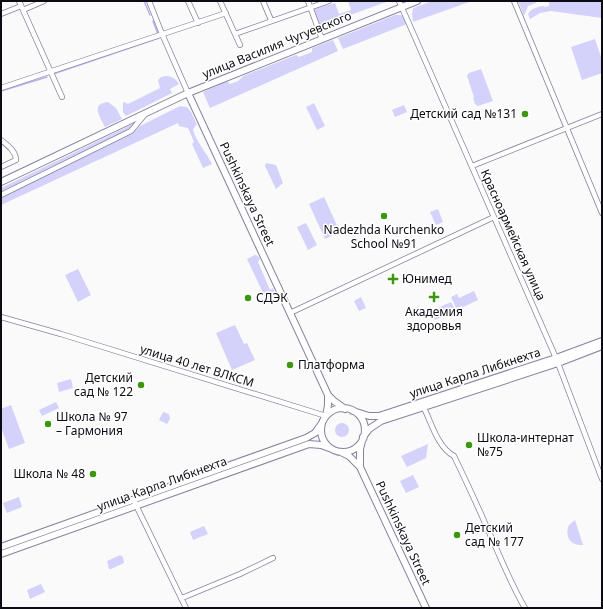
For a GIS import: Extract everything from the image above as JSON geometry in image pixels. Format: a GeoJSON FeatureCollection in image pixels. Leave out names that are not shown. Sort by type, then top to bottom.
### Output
{"type":"FeatureCollection","features":[{"type":"Feature","properties":{"kind":"main road","name":"улица Василия Чугуевского"},"geometry":{"type":"LineString","coordinates":[[1,182],[188,93],[322,39],[400,4],[417,1]]}},
{"type":"Feature","properties":{"kind":"main road","name":"Pushkinskaya Street"},"geometry":{"type":"LineString","coordinates":[[188,93],[328,394],[334,401],[345,409]]}},
{"type":"Feature","properties":{"kind":"main road","name":"улица Карла Либкнехта"},"geometry":{"type":"LineString","coordinates":[[557,361],[602,341]]}},
{"type":"Feature","properties":{"kind":"main road","name":"улица Карла Либкнехта"},"geometry":{"type":"LineString","coordinates":[[353,411],[369,416],[379,416],[416,407],[602,346]]}},
{"type":"Feature","properties":{"kind":"main road","name":"Pushkinskaya Street"},"geometry":{"type":"LineString","coordinates":[[326,416],[328,394]]}},
{"type":"Feature","properties":{"kind":"main road","name":"улица Карла Либкнехта"},"geometry":{"type":"LineString","coordinates":[[362,439],[369,429],[381,421],[416,407]]}},
{"type":"Feature","properties":{"kind":"main road"},"geometry":{"type":"LineString","coordinates":[[345,409],[353,411],[360,417],[364,424],[362,439],[352,449],[340,452],[332,449],[326,443],[322,436],[322,423],[326,416],[335,410],[345,409]]}},
{"type":"Feature","properties":{"kind":"main road","name":"улица Карла Либкнехта"},"geometry":{"type":"LineString","coordinates":[[1,554],[134,502],[306,438],[315,433],[322,423]]}},
{"type":"Feature","properties":{"kind":"main road","name":"Pushkinskaya Street"},"geometry":{"type":"LineString","coordinates":[[360,467],[360,449],[362,439]]}},
{"type":"Feature","properties":{"kind":"main road","name":"улица Карла Либкнехта"},"geometry":{"type":"LineString","coordinates":[[1,547],[309,444],[321,445],[332,449]]}},
{"type":"Feature","properties":{"kind":"main road","name":"Pushkinskaya Street"},"geometry":{"type":"LineString","coordinates":[[340,452],[349,456],[360,467],[426,608]]}},
{"type":"Feature","properties":{"kind":"street"},"geometry":{"type":"LineString","coordinates":[[1,14],[21,6],[44,1]]}},
{"type":"Feature","properties":{"kind":"street","name":"Pushkinskaya Street"},"geometry":{"type":"LineString","coordinates":[[149,1],[188,93]]}},
{"type":"Feature","properties":{"kind":"street"},"geometry":{"type":"LineString","coordinates":[[188,1],[198,23]]}},
{"type":"Feature","properties":{"kind":"street"},"geometry":{"type":"LineString","coordinates":[[220,1],[240,44]]}},
{"type":"Feature","properties":{"kind":"street"},"geometry":{"type":"LineString","coordinates":[[264,1],[272,20]]}},
{"type":"Feature","properties":{"kind":"street"},"geometry":{"type":"LineString","coordinates":[[308,1],[322,39]]}},
{"type":"Feature","properties":{"kind":"street"},"geometry":{"type":"LineString","coordinates":[[235,34],[329,1]]}},
{"type":"Feature","properties":{"kind":"street"},"geometry":{"type":"LineString","coordinates":[[514,1],[602,213]]}},
{"type":"Feature","properties":{"kind":"street","name":"Красноармейская улица"},"geometry":{"type":"LineString","coordinates":[[400,4],[557,361],[576,407],[602,479]]}},
{"type":"Feature","properties":{"kind":"street"},"geometry":{"type":"LineString","coordinates":[[21,6],[62,97]]}},
{"type":"Feature","properties":{"kind":"street"},"geometry":{"type":"LineString","coordinates":[[1,88],[226,13]]}},
{"type":"Feature","properties":{"kind":"street","name":"улица Василия Чугуевского"},"geometry":{"type":"LineString","coordinates":[[1,194],[131,131],[147,113]]}},
{"type":"Feature","properties":{"kind":"street"},"geometry":{"type":"LineString","coordinates":[[472,166],[602,114]]}},
{"type":"Feature","properties":{"kind":"street"},"geometry":{"type":"LineString","coordinates":[[1,140],[16,156],[16,160],[1,167]]}},
{"type":"Feature","properties":{"kind":"street"},"geometry":{"type":"LineString","coordinates":[[290,312],[494,217]]}},
{"type":"Feature","properties":{"kind":"street","name":"улица 40 лет ВЛКСМ"},"geometry":{"type":"LineString","coordinates":[[1,317],[61,334],[326,416]]}},
{"type":"Feature","properties":{"kind":"street"},"geometry":{"type":"LineString","coordinates":[[423,405],[436,436],[448,453],[454,456],[506,572],[525,608]]}},
{"type":"Feature","properties":{"kind":"street"},"geometry":{"type":"LineString","coordinates":[[134,502],[186,608]]}},
{"type":"Feature","properties":{"kind":"street"},"geometry":{"type":"LineString","coordinates":[[182,598],[227,580],[273,558]]}},
{"type":"Feature","properties":{"kind":"shaded area"},"geometry":{"type":"Polygon","coordinates":[[[348,1],[389,1],[320,26],[313,9],[335,3],[339,14],[351,10],[348,1]]]}},
{"type":"Feature","properties":{"kind":"shaded area"},"geometry":{"type":"Polygon","coordinates":[[[432,1],[472,1],[413,22],[413,8],[432,1]]]}},
{"type":"Feature","properties":{"kind":"shaded area"},"geometry":{"type":"Polygon","coordinates":[[[518,1],[536,1],[536,3],[528,6],[524,16],[518,1]]]}},
{"type":"Feature","properties":{"kind":"shaded area"},"geometry":{"type":"Polygon","coordinates":[[[602,1],[602,18],[551,11],[540,13],[530,19],[528,14],[531,10],[549,6],[549,2],[602,1]]]}},
{"type":"Feature","properties":{"kind":"shaded area"},"geometry":{"type":"Polygon","coordinates":[[[395,15],[401,15],[405,18],[407,24],[343,49],[338,38],[395,15]]]}},
{"type":"Feature","properties":{"kind":"shaded area"},"geometry":{"type":"Polygon","coordinates":[[[595,39],[602,60],[602,73],[582,80],[571,47],[595,39]]]}},
{"type":"Feature","properties":{"kind":"shaded area"},"geometry":{"type":"Polygon","coordinates":[[[333,40],[338,51],[210,108],[203,92],[227,81],[230,84],[236,82],[243,76],[296,55],[299,57],[312,52],[312,48],[333,40]]]}},
{"type":"Feature","properties":{"kind":"shaded area"},"geometry":{"type":"Polygon","coordinates":[[[481,69],[493,101],[478,106],[475,104],[467,76],[469,73],[481,69]]]}},
{"type":"Feature","properties":{"kind":"shaded area"},"geometry":{"type":"Polygon","coordinates":[[[166,76],[174,78],[179,84],[170,89],[172,93],[126,116],[123,112],[123,102],[128,104],[160,88],[158,80],[161,77],[166,76]]]}},
{"type":"Feature","properties":{"kind":"shaded area"},"geometry":{"type":"Polygon","coordinates":[[[108,102],[116,108],[122,119],[105,127],[99,115],[98,108],[102,103],[108,102]]]}},
{"type":"Feature","properties":{"kind":"shaded area"},"geometry":{"type":"Polygon","coordinates":[[[314,103],[325,126],[317,130],[306,107],[314,103]]]}},
{"type":"Feature","properties":{"kind":"shaded area"},"geometry":{"type":"Polygon","coordinates":[[[404,105],[407,112],[395,117],[392,110],[404,105]]]}},
{"type":"Feature","properties":{"kind":"shaded area"},"geometry":{"type":"Polygon","coordinates":[[[180,106],[187,107],[191,112],[197,125],[193,130],[195,135],[212,164],[203,168],[192,144],[194,142],[188,128],[179,126],[178,123],[1,205],[1,197],[132,134],[140,126],[180,106]]]}},
{"type":"Feature","properties":{"kind":"shaded area"},"geometry":{"type":"Polygon","coordinates":[[[137,122],[130,129],[1,192],[1,188],[137,122]]]}},
{"type":"Feature","properties":{"kind":"shaded area"},"geometry":{"type":"Polygon","coordinates":[[[266,163],[276,165],[283,183],[276,189],[265,166],[266,163]]]}},
{"type":"Feature","properties":{"kind":"shaded area"},"geometry":{"type":"Polygon","coordinates":[[[324,197],[340,232],[325,239],[309,204],[324,197]]]}},
{"type":"Feature","properties":{"kind":"shaded area"},"geometry":{"type":"Polygon","coordinates":[[[438,209],[443,222],[436,225],[430,212],[438,209]]]}},
{"type":"Feature","properties":{"kind":"shaded area"},"geometry":{"type":"Polygon","coordinates":[[[306,223],[317,245],[308,250],[297,227],[306,223]]]}},
{"type":"Feature","properties":{"kind":"shaded area"},"geometry":{"type":"Polygon","coordinates":[[[255,255],[260,259],[258,262],[270,290],[273,288],[276,295],[266,299],[247,259],[255,255]]]}},
{"type":"Feature","properties":{"kind":"shaded area"},"geometry":{"type":"Polygon","coordinates":[[[78,269],[91,295],[78,302],[65,275],[78,269]]]}},
{"type":"Feature","properties":{"kind":"shaded area"},"geometry":{"type":"Polygon","coordinates":[[[474,291],[478,300],[463,307],[456,308],[451,297],[457,294],[459,298],[474,291]]]}},
{"type":"Feature","properties":{"kind":"shaded area"},"geometry":{"type":"Polygon","coordinates":[[[361,297],[366,308],[359,311],[354,301],[361,297]]]}},
{"type":"Feature","properties":{"kind":"shaded area"},"geometry":{"type":"Polygon","coordinates":[[[451,302],[456,311],[435,320],[431,311],[451,302]]]}},
{"type":"Feature","properties":{"kind":"shaded area"},"geometry":{"type":"Polygon","coordinates":[[[235,325],[244,344],[247,343],[255,360],[232,370],[216,333],[235,325]]]}},
{"type":"Feature","properties":{"kind":"shaded area"},"geometry":{"type":"Polygon","coordinates":[[[71,379],[73,388],[59,392],[57,383],[71,379]]]}},
{"type":"Feature","properties":{"kind":"shaded area"},"geometry":{"type":"Polygon","coordinates":[[[56,402],[59,408],[42,416],[39,410],[56,402]]]}},
{"type":"Feature","properties":{"kind":"shaded area"},"geometry":{"type":"Polygon","coordinates":[[[11,405],[25,443],[9,449],[1,427],[1,409],[11,405]]]}},
{"type":"Feature","properties":{"kind":"shaded area"},"geometry":{"type":"Polygon","coordinates":[[[163,412],[169,414],[170,419],[167,424],[159,420],[163,412]]]}},
{"type":"Feature","properties":{"kind":"shaded area"},"geometry":{"type":"Polygon","coordinates":[[[339,423],[345,423],[349,427],[349,433],[345,437],[339,437],[335,433],[335,427],[339,423]]]}},
{"type":"Feature","properties":{"kind":"shaded area"},"geometry":{"type":"Polygon","coordinates":[[[428,444],[426,458],[407,467],[401,456],[428,444]]]}},
{"type":"Feature","properties":{"kind":"shaded area"},"geometry":{"type":"Polygon","coordinates":[[[413,475],[419,487],[406,493],[400,481],[413,475]]]}},
{"type":"Feature","properties":{"kind":"shaded area"},"geometry":{"type":"Polygon","coordinates":[[[19,497],[22,507],[7,513],[3,503],[19,497]]]}},
{"type":"Feature","properties":{"kind":"shaded area"},"geometry":{"type":"Polygon","coordinates":[[[575,520],[583,545],[575,544],[568,537],[567,533],[569,525],[575,520]]]}},
{"type":"Feature","properties":{"kind":"shaded area"},"geometry":{"type":"Polygon","coordinates":[[[204,526],[208,534],[193,540],[190,532],[204,526]]]}},
{"type":"Feature","properties":{"kind":"shaded area"},"geometry":{"type":"Polygon","coordinates":[[[120,555],[123,557],[124,563],[109,569],[107,561],[120,555]]]}},
{"type":"Feature","properties":{"kind":"shaded area"},"geometry":{"type":"Polygon","coordinates":[[[41,584],[45,592],[30,599],[27,590],[41,584]]]}},
{"type":"Feature","properties":{"kind":"waterway"},"geometry":{"type":"LineString","coordinates":[[144,1],[150,15]]}},
{"type":"Feature","properties":{"kind":"waterway"},"geometry":{"type":"LineString","coordinates":[[153,21],[158,34]]}},
{"type":"Feature","properties":{"kind":"waterway"},"geometry":{"type":"LineString","coordinates":[[53,74],[159,38]]}},
{"type":"Feature","properties":{"kind":"waterway"},"geometry":{"type":"LineString","coordinates":[[1,91],[47,77]]}},
{"type":"Feature","properties":{"kind":"place","name":"Детский сад №131"},"geometry":{"type":"Point","coordinates":[525,114]}},
{"type":"Feature","properties":{"kind":"place","name":"Nadezhda Kurchenko School №91"},"geometry":{"type":"Point","coordinates":[384,216]}},
{"type":"Feature","properties":{"kind":"place","name":"Юнимед"},"geometry":{"type":"Point","coordinates":[393,279]}},
{"type":"Feature","properties":{"kind":"place","name":"Академия здоровья"},"geometry":{"type":"Point","coordinates":[434,297]}},
{"type":"Feature","properties":{"kind":"place","name":"СДЭК"},"geometry":{"type":"Point","coordinates":[248,298]}},
{"type":"Feature","properties":{"kind":"place","name":"Платформа"},"geometry":{"type":"Point","coordinates":[290,365]}},
{"type":"Feature","properties":{"kind":"place","name":"Детский сад № 122"},"geometry":{"type":"Point","coordinates":[141,385]}},
{"type":"Feature","properties":{"kind":"place","name":"Школа № 97 – Гармония"},"geometry":{"type":"Point","coordinates":[48,424]}},
{"type":"Feature","properties":{"kind":"place","name":"Школа-интернат №75"},"geometry":{"type":"Point","coordinates":[469,445]}},
{"type":"Feature","properties":{"kind":"place","name":"Школа № 48"},"geometry":{"type":"Point","coordinates":[93,474]}},
{"type":"Feature","properties":{"kind":"place","name":"Детский сад № 177"},"geometry":{"type":"Point","coordinates":[457,535]}}]}
